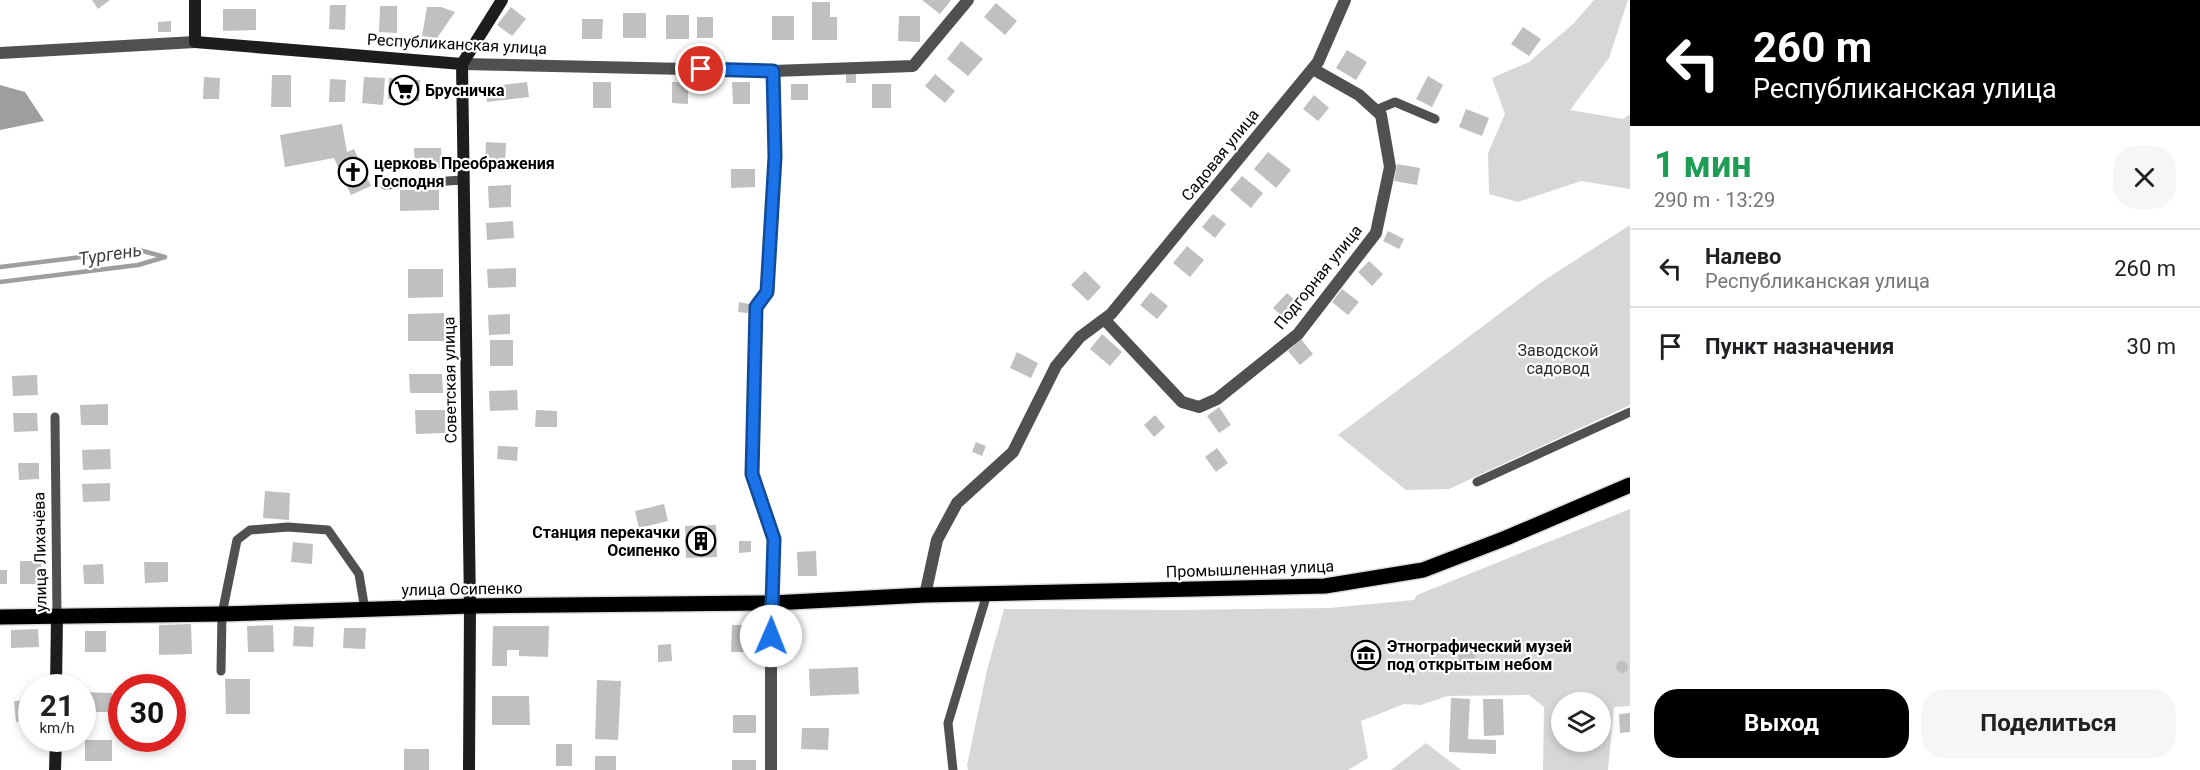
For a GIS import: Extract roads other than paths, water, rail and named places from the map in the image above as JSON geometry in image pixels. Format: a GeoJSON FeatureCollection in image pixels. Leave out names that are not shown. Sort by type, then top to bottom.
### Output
{"type":"FeatureCollection","features":[{"type":"Feature","properties":{"kind":"main road","name":"Промышленная улица"},"geometry":{"type":"LineString","coordinates":[[926,595],[1325,586],[1423,570],[1506,538],[1630,485]]}},
{"type":"Feature","properties":{"kind":"main road","name":"улица Осипенко"},"geometry":{"type":"LineString","coordinates":[[0,617],[222,614],[470,606],[772,603],[926,595]]}},
{"type":"Feature","properties":{"kind":"street"},"geometry":{"type":"LineString","coordinates":[[195,0],[195,42]]}},
{"type":"Feature","properties":{"kind":"street"},"geometry":{"type":"LineString","coordinates":[[462,64],[502,0]]}},
{"type":"Feature","properties":{"kind":"street","name":"Республиканская улица"},"geometry":{"type":"LineString","coordinates":[[0,53],[195,42],[462,64],[773,71],[913,66],[968,0]]}},
{"type":"Feature","properties":{"kind":"street","name":"Садовая улица"},"geometry":{"type":"LineString","coordinates":[[926,595],[937,540],[957,503],[1013,452],[1056,366],[1080,337],[1111,314],[1313,69],[1345,0]]}},
{"type":"Feature","properties":{"kind":"street","name":"Советская улица"},"geometry":{"type":"LineString","coordinates":[[462,64],[470,606],[469,770]]}},
{"type":"Feature","properties":{"kind":"street"},"geometry":{"type":"LineString","coordinates":[[1313,69],[1359,95],[1376,110]]}},
{"type":"Feature","properties":{"kind":"street"},"geometry":{"type":"LineString","coordinates":[[771,770],[774,539],[752,474],[756,307],[767,292],[775,157],[773,71]]}},
{"type":"Feature","properties":{"kind":"street","name":"Подгорная улица"},"geometry":{"type":"LineString","coordinates":[[1104,319],[1182,402],[1199,407],[1217,399],[1298,334],[1376,233],[1390,167],[1381,116],[1376,110]]}},
{"type":"Feature","properties":{"kind":"street","name":"улица Лихачёва"},"geometry":{"type":"LineString","coordinates":[[56,674],[57,616]]}},
{"type":"Feature","properties":{"kind":"street"},"geometry":{"type":"LineString","coordinates":[[55,770],[56,752]]}},
{"type":"Feature","properties":{"kind":"lane"},"geometry":{"type":"LineString","coordinates":[[1376,110],[1395,102],[1435,119]]}},
{"type":"Feature","properties":{"kind":"lane"},"geometry":{"type":"LineString","coordinates":[[385,185],[463,180]]}},
{"type":"Feature","properties":{"kind":"lane"},"geometry":{"type":"LineString","coordinates":[[1477,482],[1630,412]]}},
{"type":"Feature","properties":{"kind":"lane","name":"улица Лихачёва"},"geometry":{"type":"LineString","coordinates":[[55,417],[57,616]]}},
{"type":"Feature","properties":{"kind":"lane"},"geometry":{"type":"LineString","coordinates":[[221,671],[222,614],[237,540],[250,530],[288,527],[328,530],[359,574],[365,610]]}},
{"type":"Feature","properties":{"kind":"lane"},"geometry":{"type":"LineString","coordinates":[[953,770],[948,723],[987,594]]}},
{"type":"Feature","properties":{"kind":"waterway","name":"Тургень"},"geometry":{"type":"LineString","coordinates":[[0,267],[139,250],[165,257]]}},
{"type":"Feature","properties":{"kind":"waterway","name":"Тургень"},"geometry":{"type":"LineString","coordinates":[[0,282],[138,265],[165,257]]}},
{"type":"Feature","properties":{"kind":"place","name":"Брусничка"},"geometry":{"type":"Point","coordinates":[404,90]}},
{"type":"Feature","properties":{"kind":"place","name":"церковь Преображения Господня"},"geometry":{"type":"Point","coordinates":[353,172]}},
{"type":"Feature","properties":{"kind":"place","name":"Станция перекачки Осипенко"},"geometry":{"type":"Point","coordinates":[701,541]}},
{"type":"Feature","properties":{"kind":"place","name":"Этнографический музей под открытым небом"},"geometry":{"type":"Point","coordinates":[1366,655]}},
{"type":"Feature","properties":{"kind":"park label","name":"Заводской садовод"},"geometry":{"type":"Point","coordinates":[1558,359]}}]}
